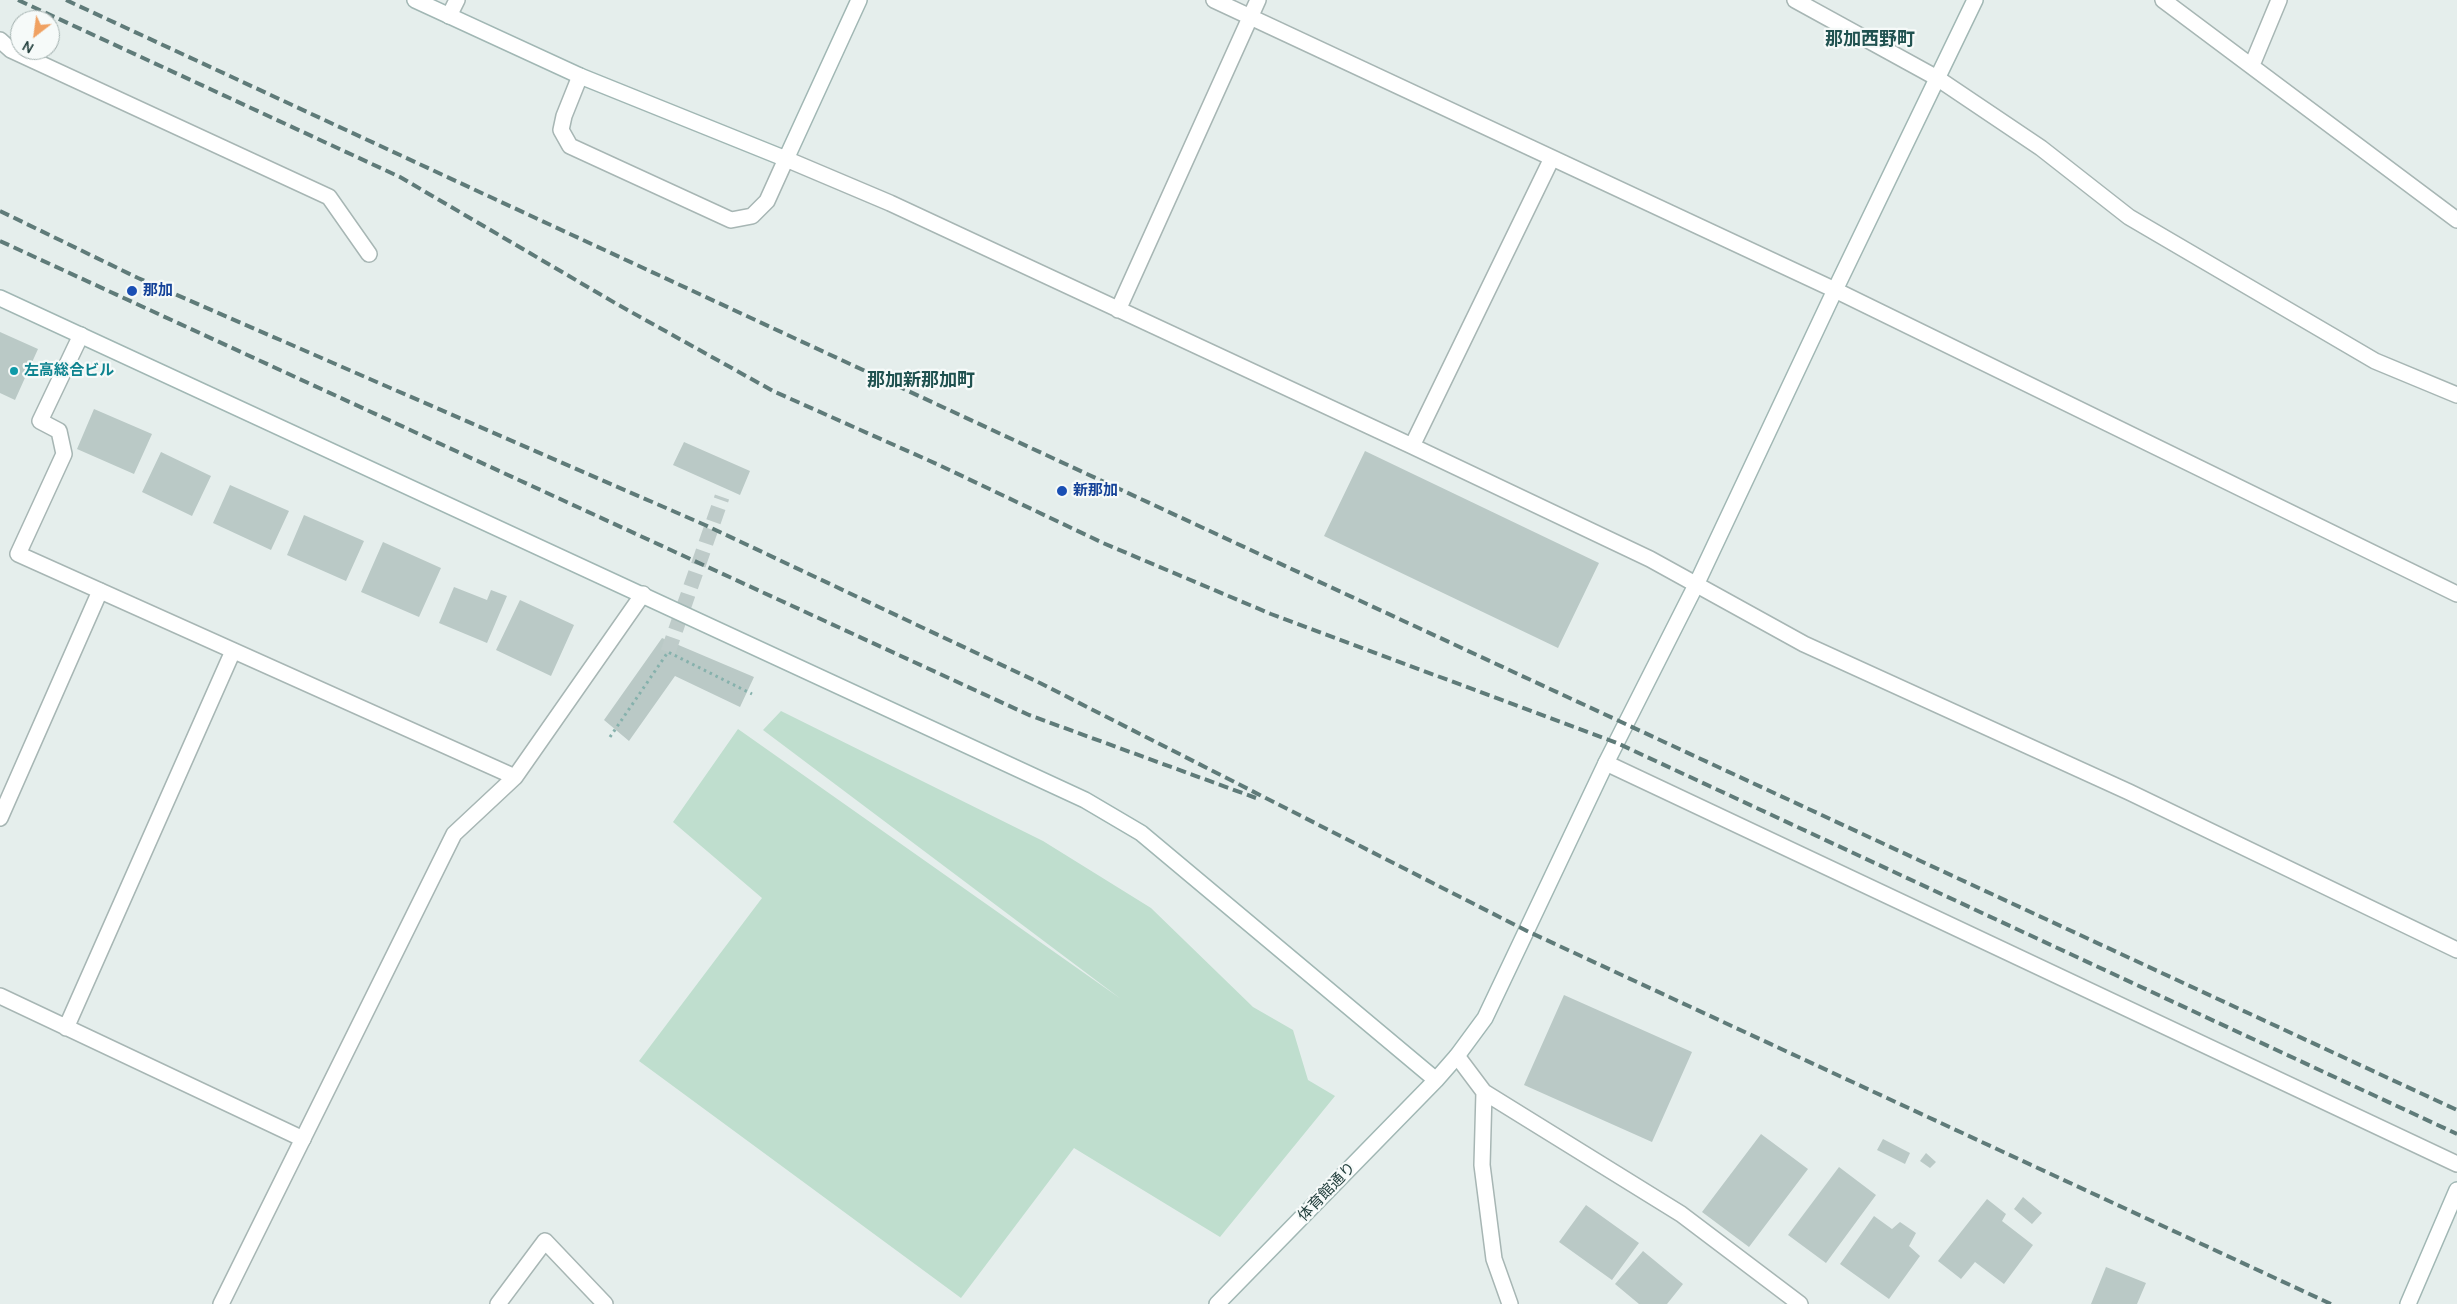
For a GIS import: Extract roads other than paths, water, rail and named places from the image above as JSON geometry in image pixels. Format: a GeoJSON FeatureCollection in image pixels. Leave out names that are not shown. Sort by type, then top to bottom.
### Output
{"type":"FeatureCollection","features":[{"type":"Feature","properties":{"kind":"street"},"geometry":{"type":"LineString","coordinates":[[415,0],[580,76],[899,207],[1650,559],[1804,644],[2129,792],[2457,950]]}},
{"type":"Feature","properties":{"kind":"street"},"geometry":{"type":"LineString","coordinates":[[449,16],[457,0]]}},
{"type":"Feature","properties":{"kind":"street"},"geometry":{"type":"LineString","coordinates":[[580,76],[564,116],[561,130],[570,146],[731,220],[752,216],[767,201],[860,0]]}},
{"type":"Feature","properties":{"kind":"street"},"geometry":{"type":"LineString","coordinates":[[1214,0],[1835,290],[2457,594]]}},
{"type":"Feature","properties":{"kind":"street"},"geometry":{"type":"LineString","coordinates":[[1118,310],[1258,0]]}},
{"type":"Feature","properties":{"kind":"street"},"geometry":{"type":"LineString","coordinates":[[1795,0],[1937,78],[2041,148],[2129,217],[2375,361],[2457,395]]}},
{"type":"Feature","properties":{"kind":"street","name":"体育館通り"},"geometry":{"type":"LineString","coordinates":[[1217,1304],[1436,1080],[1458,1056],[1485,1018],[1606,763],[1696,585],[1835,290],[1975,0]]}},
{"type":"Feature","properties":{"kind":"street"},"geometry":{"type":"LineString","coordinates":[[2163,0],[2457,220]]}},
{"type":"Feature","properties":{"kind":"street"},"geometry":{"type":"LineString","coordinates":[[2252,65],[2279,0]]}},
{"type":"Feature","properties":{"kind":"street"},"geometry":{"type":"LineString","coordinates":[[0,40],[11,50],[329,197],[369,254]]}},
{"type":"Feature","properties":{"kind":"street"},"geometry":{"type":"LineString","coordinates":[[1412,446],[1552,158]]}},
{"type":"Feature","properties":{"kind":"street"},"geometry":{"type":"LineString","coordinates":[[0,298],[1086,800],[1141,832],[1436,1080]]}},
{"type":"Feature","properties":{"kind":"street"},"geometry":{"type":"LineString","coordinates":[[81,335],[40,421],[59,431],[64,454],[18,554],[515,776]]}},
{"type":"Feature","properties":{"kind":"street"},"geometry":{"type":"LineString","coordinates":[[0,818],[100,591]]}},
{"type":"Feature","properties":{"kind":"street"},"geometry":{"type":"LineString","coordinates":[[221,1304],[454,834],[515,776],[643,594]]}},
{"type":"Feature","properties":{"kind":"street"},"geometry":{"type":"LineString","coordinates":[[66,1028],[233,650]]}},
{"type":"Feature","properties":{"kind":"street"},"geometry":{"type":"LineString","coordinates":[[1606,763],[2457,1164]]}},
{"type":"Feature","properties":{"kind":"street"},"geometry":{"type":"LineString","coordinates":[[0,996],[303,1139]]}},
{"type":"Feature","properties":{"kind":"street"},"geometry":{"type":"LineString","coordinates":[[1458,1056],[1484,1092],[1681,1214],[1800,1304]]}},
{"type":"Feature","properties":{"kind":"street"},"geometry":{"type":"LineString","coordinates":[[1484,1092],[1482,1165],[1494,1259],[1510,1304]]}},
{"type":"Feature","properties":{"kind":"street"},"geometry":{"type":"LineString","coordinates":[[2408,1304],[2457,1190]]}},
{"type":"Feature","properties":{"kind":"street"},"geometry":{"type":"LineString","coordinates":[[498,1304],[545,1241],[605,1304]]}},
{"type":"Feature","properties":{"kind":"tunnel"},"geometry":{"type":"LineString","coordinates":[[668,652],[722,497]]}},
{"type":"Feature","properties":{"kind":"railway"},"geometry":{"type":"LineString","coordinates":[[18,0],[400,177],[615,303],[773,391],[939,465],[1103,543],[1271,614],[1617,743],[2457,1134]]}},
{"type":"Feature","properties":{"kind":"railway"},"geometry":{"type":"LineString","coordinates":[[66,0],[2457,1110]]}},
{"type":"Feature","properties":{"kind":"railway"},"geometry":{"type":"LineString","coordinates":[[0,211],[138,278],[705,525],[1040,683],[1527,931],[2331,1304]]}},
{"type":"Feature","properties":{"kind":"railway"},"geometry":{"type":"LineString","coordinates":[[0,241],[1029,715],[1256,798]]}},
{"type":"Feature","properties":{"kind":"place","name":"那加"},"geometry":{"type":"Point","coordinates":[132,291]}},
{"type":"Feature","properties":{"kind":"place","name":"左高総合ビル"},"geometry":{"type":"Point","coordinates":[14,371]}},
{"type":"Feature","properties":{"kind":"place","name":"新那加"},"geometry":{"type":"Point","coordinates":[1062,491]}},
{"type":"Feature","properties":{"kind":"district","name":"那加西野町"},"geometry":{"type":"Point","coordinates":[1870,40]}},
{"type":"Feature","properties":{"kind":"district","name":"那加新那加町"},"geometry":{"type":"Point","coordinates":[921,381]}}]}
